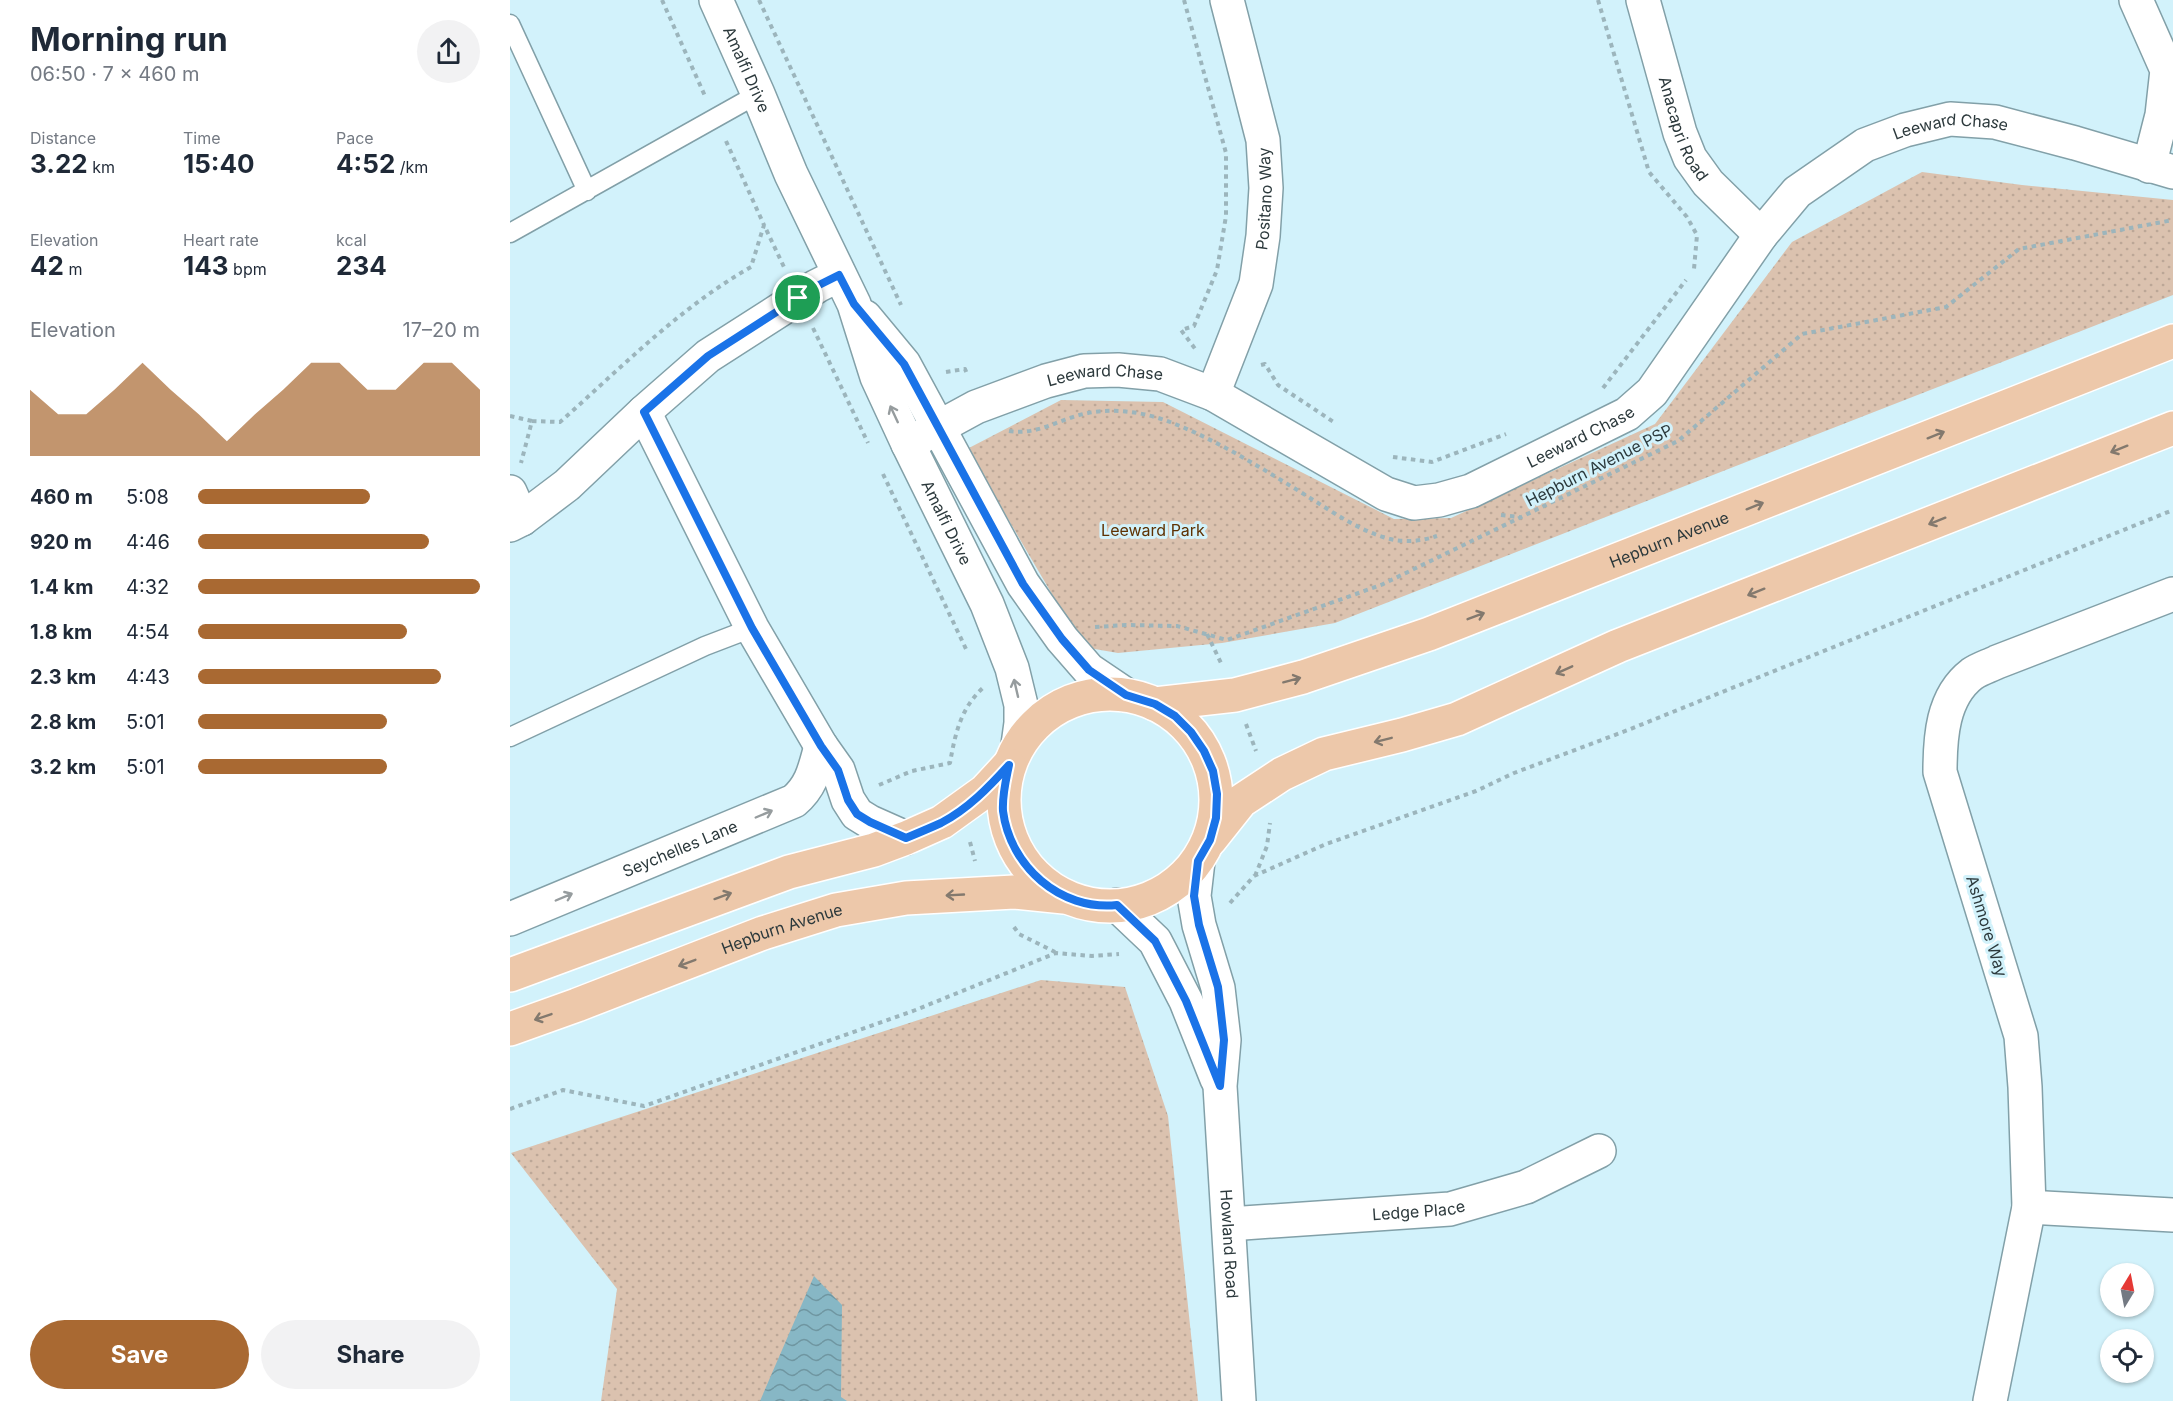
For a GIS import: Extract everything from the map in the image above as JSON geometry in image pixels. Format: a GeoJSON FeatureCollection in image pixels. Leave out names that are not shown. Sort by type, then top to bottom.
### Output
{"type":"FeatureCollection","features":[{"type":"Feature","properties":{"kind":"main road","name":"Hepburn Avenue"},"geometry":{"type":"LineString","coordinates":[[1140,699],[1235,695],[1303,677],[1429,634],[2173,341]]}},
{"type":"Feature","properties":{"kind":"main road"},"geometry":{"type":"LineString","coordinates":[[1014,755],[1004,787],[1003,809],[1007,831],[1016,852],[1029,870],[1046,886],[1065,897],[1103,907],[1141,903],[1163,893],[1183,879],[1241,801],[1282,774],[1324,754],[1402,735],[1457,718],[1618,646],[2173,428]]}},
{"type":"Feature","properties":{"kind":"main road"},"geometry":{"type":"LineString","coordinates":[[510,975],[789,872],[874,850],[942,822],[985,791],[1014,755],[1031,728],[1066,703],[1095,695],[1140,699],[1175,716],[1191,732],[1204,751],[1213,771],[1217,794],[1216,818],[1204,850]]}},
{"type":"Feature","properties":{"kind":"main road","name":"Hepburn Avenue"},"geometry":{"type":"LineString","coordinates":[[510,1029],[763,933],[836,910],[906,898],[1014,892],[1065,897]]}},
{"type":"Feature","properties":{"kind":"street","name":"Amalfi Drive"},"geometry":{"type":"LineString","coordinates":[[716,0],[791,174],[854,304],[877,377],[987,604],[1012,668],[1021,705],[1021,723],[1014,755]]}},
{"type":"Feature","properties":{"kind":"street","name":"Positano Way"},"geometry":{"type":"LineString","coordinates":[[1218,380],[1256,284],[1263,236],[1266,188],[1263,140],[1227,0]]}},
{"type":"Feature","properties":{"kind":"street","name":"Anacapri Road"},"geometry":{"type":"LineString","coordinates":[[1643,0],[1680,134],[1690,158],[1708,183],[1761,235]]}},
{"type":"Feature","properties":{"kind":"street"},"geometry":{"type":"LineString","coordinates":[[2136,0],[2167,70],[2162,115],[2161,169]]}},
{"type":"Feature","properties":{"kind":"street","name":"Leeward Chase"},"geometry":{"type":"LineString","coordinates":[[908,444],[982,405],[1046,381],[1084,370],[1118,370],[1218,380],[1386,494],[1414,502],[1440,500],[1471,491],[1627,414],[1652,392],[1761,235],[1797,192],[1865,145],[1905,130],[1950,119],[1995,122],[2161,169]]}},
{"type":"Feature","properties":{"kind":"street"},"geometry":{"type":"LineString","coordinates":[[515,502],[567,485],[644,412],[708,356],[798,298],[839,275]]}},
{"type":"Feature","properties":{"kind":"street","name":"Amalfi Drive"},"geometry":{"type":"LineString","coordinates":[[854,304],[904,364],[1023,584],[1062,639],[1089,670],[1140,699]]}},
{"type":"Feature","properties":{"kind":"street"},"geometry":{"type":"LineString","coordinates":[[644,412],[752,628],[821,746],[838,770],[848,800],[857,814],[906,838]]}},
{"type":"Feature","properties":{"kind":"street","name":"Ashmore Way"},"geometry":{"type":"LineString","coordinates":[[1990,1401],[2029,1207],[2029,1152],[2021,1036],[1940,772],[1940,747],[1944,719],[1954,693],[1972,674],[1997,662],[2173,594]]}},
{"type":"Feature","properties":{"kind":"street","name":"Seychelles Lane"},"geometry":{"type":"LineString","coordinates":[[510,919],[794,801],[804,792],[812,779],[821,746]]}},
{"type":"Feature","properties":{"kind":"street","name":"Howland Road"},"geometry":{"type":"LineString","coordinates":[[1204,850],[1194,896],[1199,925],[1218,987],[1224,1040],[1220,1086],[1239,1401]]}},
{"type":"Feature","properties":{"kind":"street","name":"Howland Road"},"geometry":{"type":"LineString","coordinates":[[1117,905],[1155,941],[1186,1001],[1220,1086]]}},
{"type":"Feature","properties":{"kind":"street","name":"Ledge Place"},"geometry":{"type":"LineString","coordinates":[[1229,1224],[1450,1209],[1526,1187],[1599,1151]]}},
{"type":"Feature","properties":{"kind":"street"},"geometry":{"type":"LineString","coordinates":[[2029,1207],[2173,1215]]}},
{"type":"Feature","properties":{"kind":"lane"},"geometry":{"type":"LineString","coordinates":[[510,24],[587,191]]}},
{"type":"Feature","properties":{"kind":"lane"},"geometry":{"type":"LineString","coordinates":[[510,233],[758,94]]}},
{"type":"Feature","properties":{"kind":"lane"},"geometry":{"type":"LineString","coordinates":[[510,737],[705,646],[752,628]]}},
{"type":"Feature","properties":{"kind":"path"},"geometry":{"type":"LineString","coordinates":[[1184,0],[1226,153],[1226,216],[1217,270],[1194,326],[1181,330],[1218,380],[1264,364],[1278,385],[1336,424]]}},
{"type":"Feature","properties":{"kind":"path"},"geometry":{"type":"LineString","coordinates":[[1598,0],[1649,172],[1687,217],[1697,235],[1695,268],[1601,390]]}},
{"type":"Feature","properties":{"kind":"path","name":"Hepburn Avenue PSP"},"geometry":{"type":"LineString","coordinates":[[1090,628],[1126,625],[1177,626],[1227,640],[1381,585],[1678,441],[1802,334],[1946,307],[2019,249],[2173,220]]}},
{"type":"Feature","properties":{"kind":"path"},"geometry":{"type":"LineString","coordinates":[[510,416],[532,421],[560,422],[675,320],[719,286],[751,267],[764,225],[869,445]]}},
{"type":"Feature","properties":{"kind":"path"},"geometry":{"type":"LineString","coordinates":[[515,502],[532,421]]}},
{"type":"Feature","properties":{"kind":"path"},"geometry":{"type":"LineString","coordinates":[[1385,456],[1432,462],[1508,433]]}},
{"type":"Feature","properties":{"kind":"path"},"geometry":{"type":"LineString","coordinates":[[879,466],[969,656]]}},
{"type":"Feature","properties":{"kind":"path"},"geometry":{"type":"LineString","coordinates":[[1229,904],[1254,876],[1326,844],[1476,791],[2173,510]]}},
{"type":"Feature","properties":{"kind":"path"},"geometry":{"type":"LineString","coordinates":[[869,790],[912,771],[950,763],[963,713],[976,694],[984,688],[979,677]]}},
{"type":"Feature","properties":{"kind":"path"},"geometry":{"type":"LineString","coordinates":[[510,1109],[563,1090],[644,1106],[913,1011],[1056,953],[1092,956],[1120,954]]}},
{"type":"Feature","properties":{"kind":"green space","name":"Leeward Park"},"geometry":{"type":"Polygon","coordinates":[[[1922,172],[2022,185],[2173,200],[2173,295],[1335,623],[1222,643],[1118,653],[1083,647],[967,449],[1061,400],[1163,402],[1394,519],[1451,518],[1655,424],[1792,242],[1922,172]]]}},
{"type":"Feature","properties":{"kind":"green space"},"geometry":{"type":"Polygon","coordinates":[[[1041,980],[1125,987],[1168,1116],[1198,1401],[601,1401],[617,1289],[511,1153],[1041,980]]]}},
{"type":"Feature","properties":{"kind":"water"},"geometry":{"type":"Polygon","coordinates":[[[814,1276],[842,1305],[841,1397],[847,1401],[760,1401],[814,1276]]]}},
{"type":"Feature","properties":{"kind":"route"},"geometry":{"type":"LineString","coordinates":[[839,275],[854,304],[904,364],[1023,584],[1062,639],[1089,670],[1126,695],[1155,704],[1175,716],[1191,732],[1204,751],[1213,771],[1217,794],[1216,818],[1210,840],[1198,861],[1194,896],[1199,925],[1218,987],[1224,1040],[1220,1086],[1186,1001],[1155,941],[1117,905],[1103,907],[1065,897],[1046,886],[1029,870],[1016,852],[1007,831],[1003,809],[1004,787],[1009,765],[985,791],[960,810],[942,822],[906,838],[870,822],[857,814],[848,800],[838,770],[821,746],[752,628],[644,412],[708,356],[798,298],[839,275]]}}]}
